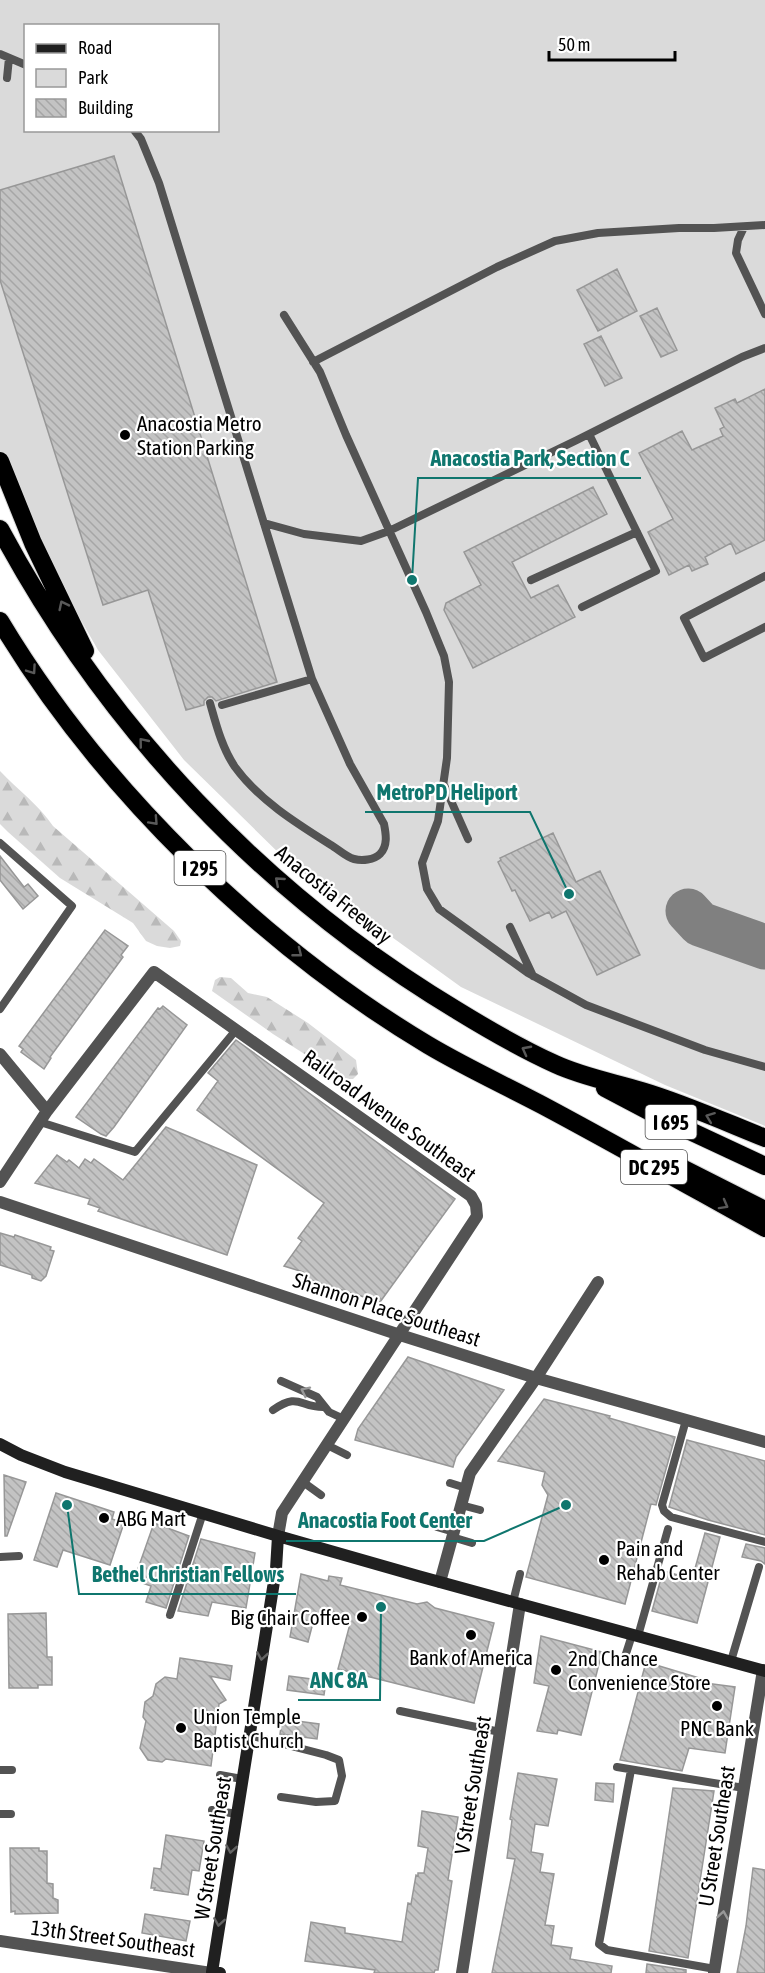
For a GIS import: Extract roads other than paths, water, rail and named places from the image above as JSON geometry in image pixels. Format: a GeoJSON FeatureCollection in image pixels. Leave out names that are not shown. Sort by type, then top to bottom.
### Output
{"type":"FeatureCollection","features":[{"type":"Feature","properties":{"kind":"highway"},"geometry":{"type":"LineString","coordinates":[[0,461],[33,543],[107,696]]}},
{"type":"Feature","properties":{"kind":"highway","name":"Anacostia Freeway"},"geometry":{"type":"LineString","coordinates":[[0,529],[53,620],[144,744],[206,812],[250,855],[319,915],[444,1003],[525,1049],[579,1075],[644,1091],[765,1138]]}},
{"type":"Feature","properties":{"kind":"highway","name":"I 295"},"geometry":{"type":"LineString","coordinates":[[0,621],[60,709],[119,782],[176,844],[252,916],[333,980],[402,1028],[453,1059],[544,1106]]}},
{"type":"Feature","properties":{"kind":"highway","name":"I 695"},"geometry":{"type":"LineString","coordinates":[[579,1075],[660,1117],[765,1166]]}},
{"type":"Feature","properties":{"kind":"highway","name":"I 695"},"geometry":{"type":"LineString","coordinates":[[544,1106],[625,1140],[765,1210]]}},
{"type":"Feature","properties":{"kind":"highway","name":"DC 295"},"geometry":{"type":"LineString","coordinates":[[544,1106],[765,1228]]}},
{"type":"Feature","properties":{"kind":"main road"},"geometry":{"type":"LineString","coordinates":[[0,1444],[65,1472],[278,1536],[764,1671]]}},
{"type":"Feature","properties":{"kind":"main road","name":"W Street Southeast"},"geometry":{"type":"LineString","coordinates":[[214,1973],[276,1569],[278,1536]]}},
{"type":"Feature","properties":{"kind":"street","name":"Railroad Avenue Southeast"},"geometry":{"type":"LineString","coordinates":[[44,1116],[154,972],[467,1192],[476,1205],[477,1216],[400,1335]]}},
{"type":"Feature","properties":{"kind":"street"},"geometry":{"type":"LineString","coordinates":[[0,1054],[44,1116],[0,1182]]}},
{"type":"Feature","properties":{"kind":"street","name":"Shannon Place Southeast"},"geometry":{"type":"LineString","coordinates":[[0,1202],[536,1378],[765,1443]]}},
{"type":"Feature","properties":{"kind":"street"},"geometry":{"type":"LineString","coordinates":[[440,1582],[470,1473],[536,1378],[598,1282]]}},
{"type":"Feature","properties":{"kind":"street","name":"W Street Southeast"},"geometry":{"type":"LineString","coordinates":[[278,1536],[282,1513],[400,1335]]}},
{"type":"Feature","properties":{"kind":"street","name":"V Street Southeast"},"geometry":{"type":"LineString","coordinates":[[462,1973],[500,1732],[517,1603]]}},
{"type":"Feature","properties":{"kind":"street","name":"U Street Southeast"},"geometry":{"type":"LineString","coordinates":[[714,1971],[764,1671]]}},
{"type":"Feature","properties":{"kind":"street","name":"13th Street Southeast"},"geometry":{"type":"LineString","coordinates":[[0,1941],[214,1973]]}},
{"type":"Feature","properties":{"kind":"lane"},"geometry":{"type":"LineString","coordinates":[[0,54],[24,64]]}},
{"type":"Feature","properties":{"kind":"lane"},"geometry":{"type":"LineString","coordinates":[[6,78],[9,58]]}},
{"type":"Feature","properties":{"kind":"lane"},"geometry":{"type":"LineString","coordinates":[[136,132],[141,139],[159,183],[312,679],[350,764],[384,824],[385,847],[379,856],[368,860],[354,859],[292,821],[254,788],[235,766],[219,734],[210,703]]}},
{"type":"Feature","properties":{"kind":"lane"},"geometry":{"type":"LineString","coordinates":[[313,362],[497,267],[555,241],[598,233],[765,225]]}},
{"type":"Feature","properties":{"kind":"lane"},"geometry":{"type":"LineString","coordinates":[[744,226],[736,253],[765,314]]}},
{"type":"Feature","properties":{"kind":"lane"},"geometry":{"type":"LineString","coordinates":[[285,315],[320,372],[444,656],[449,682],[449,722],[444,785],[438,821],[422,862],[427,889],[439,909],[533,976],[586,1005],[705,1050],[765,1067]]}},
{"type":"Feature","properties":{"kind":"lane"},"geometry":{"type":"LineString","coordinates":[[264,523],[304,534],[361,541],[389,531],[742,357],[765,348]]}},
{"type":"Feature","properties":{"kind":"lane"},"geometry":{"type":"LineString","coordinates":[[582,607],[656,571],[589,434]]}},
{"type":"Feature","properties":{"kind":"lane"},"geometry":{"type":"LineString","coordinates":[[531,580],[637,532]]}},
{"type":"Feature","properties":{"kind":"lane"},"geometry":{"type":"LineString","coordinates":[[765,576],[684,618],[704,658],[765,627]]}},
{"type":"Feature","properties":{"kind":"lane"},"geometry":{"type":"LineString","coordinates":[[222,705],[312,679]]}},
{"type":"Feature","properties":{"kind":"lane"},"geometry":{"type":"LineString","coordinates":[[444,785],[468,839]]}},
{"type":"Feature","properties":{"kind":"lane"},"geometry":{"type":"LineString","coordinates":[[0,843],[72,906],[0,1009]]}},
{"type":"Feature","properties":{"kind":"lane"},"geometry":{"type":"LineString","coordinates":[[510,927],[533,976]]}},
{"type":"Feature","properties":{"kind":"lane"},"geometry":{"type":"LineString","coordinates":[[44,1116],[135,1152],[236,1030]]}},
{"type":"Feature","properties":{"kind":"lane"},"geometry":{"type":"LineString","coordinates":[[281,1381],[317,1397],[321,1400],[323,1407]]}},
{"type":"Feature","properties":{"kind":"lane"},"geometry":{"type":"LineString","coordinates":[[273,1410],[289,1401],[296,1400],[323,1407],[344,1419]]}},
{"type":"Feature","properties":{"kind":"lane"},"geometry":{"type":"LineString","coordinates":[[686,1420],[662,1505],[664,1511],[671,1517],[765,1542]]}},
{"type":"Feature","properties":{"kind":"lane"},"geometry":{"type":"LineString","coordinates":[[327,1445],[347,1455]]}},
{"type":"Feature","properties":{"kind":"lane"},"geometry":{"type":"LineString","coordinates":[[303,1482],[321,1496]]}},
{"type":"Feature","properties":{"kind":"lane"},"geometry":{"type":"LineString","coordinates":[[450,1483],[466,1488]]}},
{"type":"Feature","properties":{"kind":"lane"},"geometry":{"type":"LineString","coordinates":[[461,1505],[480,1510]]}},
{"type":"Feature","properties":{"kind":"lane"},"geometry":{"type":"LineString","coordinates":[[170,1615],[203,1513]]}},
{"type":"Feature","properties":{"kind":"lane"},"geometry":{"type":"LineString","coordinates":[[436,1527],[472,1543]]}},
{"type":"Feature","properties":{"kind":"lane"},"geometry":{"type":"LineString","coordinates":[[623,1663],[635,1635],[668,1529]]}},
{"type":"Feature","properties":{"kind":"lane"},"geometry":{"type":"LineString","coordinates":[[0,1557],[19,1556]]}},
{"type":"Feature","properties":{"kind":"lane"},"geometry":{"type":"LineString","coordinates":[[731,1662],[759,1568]]}},
{"type":"Feature","properties":{"kind":"lane"},"geometry":{"type":"LineString","coordinates":[[517,1603],[520,1574]]}},
{"type":"Feature","properties":{"kind":"lane"},"geometry":{"type":"LineString","coordinates":[[400,1711],[500,1732]]}},
{"type":"Feature","properties":{"kind":"lane"},"geometry":{"type":"LineString","coordinates":[[249,1735],[326,1755],[339,1761],[342,1776],[335,1801],[316,1802],[281,1797]]}},
{"type":"Feature","properties":{"kind":"lane"},"geometry":{"type":"LineString","coordinates":[[617,1767],[744,1788]]}},
{"type":"Feature","properties":{"kind":"lane"},"geometry":{"type":"LineString","coordinates":[[0,1770],[12,1770]]}},
{"type":"Feature","properties":{"kind":"lane"},"geometry":{"type":"LineString","coordinates":[[631,1770],[599,1944],[607,1950],[714,1971]]}},
{"type":"Feature","properties":{"kind":"lane"},"geometry":{"type":"LineString","coordinates":[[220,1775],[242,1779]]}},
{"type":"Feature","properties":{"kind":"lane"},"geometry":{"type":"LineString","coordinates":[[212,1810],[237,1814]]}},
{"type":"Feature","properties":{"kind":"lane"},"geometry":{"type":"LineString","coordinates":[[0,1814],[11,1814]]}},
{"type":"Feature","properties":{"kind":"place","name":"Anacostia Metro Station Parking"},"geometry":{"type":"Point","coordinates":[125,435]}},
{"type":"Feature","properties":{"kind":"place","name":"Anacostia Park, Section C"},"geometry":{"type":"Point","coordinates":[412,580]}},
{"type":"Feature","properties":{"kind":"place","name":"MetroPD Heliport"},"geometry":{"type":"Point","coordinates":[569,894]}},
{"type":"Feature","properties":{"kind":"place","name":"Bethel Christian Fellows"},"geometry":{"type":"Point","coordinates":[67,1505]}},
{"type":"Feature","properties":{"kind":"place","name":"Anacostia Foot Center"},"geometry":{"type":"Point","coordinates":[566,1505]}},
{"type":"Feature","properties":{"kind":"place","name":"ABG Mart"},"geometry":{"type":"Point","coordinates":[104,1518]}},
{"type":"Feature","properties":{"kind":"place","name":"Pain and Rehab Center"},"geometry":{"type":"Point","coordinates":[604,1560]}},
{"type":"Feature","properties":{"kind":"place","name":"ANC 8A"},"geometry":{"type":"Point","coordinates":[381,1607]}},
{"type":"Feature","properties":{"kind":"place","name":"Big Chair Coffee"},"geometry":{"type":"Point","coordinates":[362,1617]}},
{"type":"Feature","properties":{"kind":"place","name":"Bank of America"},"geometry":{"type":"Point","coordinates":[471,1635]}},
{"type":"Feature","properties":{"kind":"place","name":"2nd Chance Convenience Store"},"geometry":{"type":"Point","coordinates":[556,1670]}},
{"type":"Feature","properties":{"kind":"place","name":"PNC Bank"},"geometry":{"type":"Point","coordinates":[717,1706]}},
{"type":"Feature","properties":{"kind":"place","name":"Union Temple Baptist Church"},"geometry":{"type":"Point","coordinates":[181,1728]}}]}
